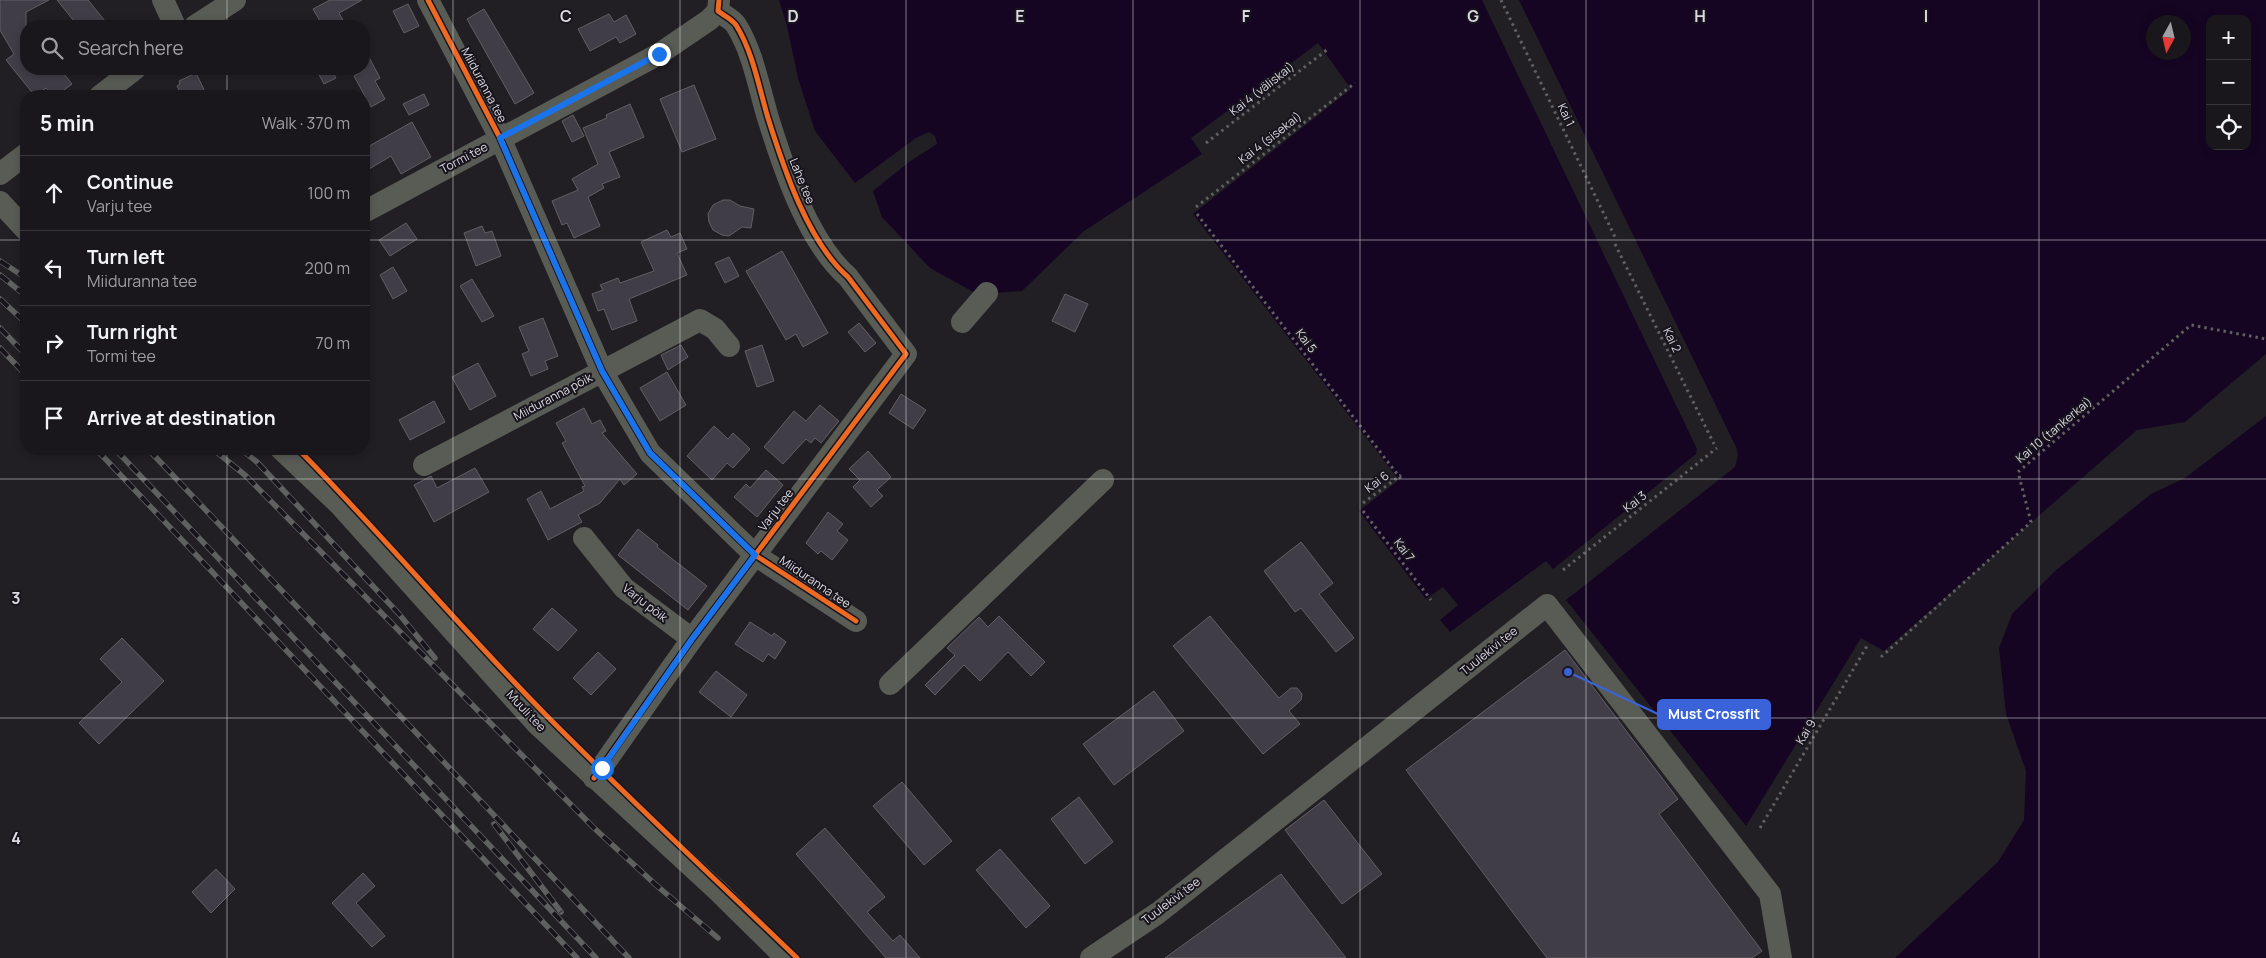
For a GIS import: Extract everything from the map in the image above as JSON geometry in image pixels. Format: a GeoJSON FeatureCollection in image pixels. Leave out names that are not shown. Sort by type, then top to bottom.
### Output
{"type":"FeatureCollection","features":[{"type":"Feature","properties":{"kind":"street"},"geometry":{"type":"LineString","coordinates":[[164,0],[172,20]]}},
{"type":"Feature","properties":{"kind":"street"},"geometry":{"type":"LineString","coordinates":[[204,20],[235,0]]}},
{"type":"Feature","properties":{"kind":"street","name":"Miiduranna tee"},"geometry":{"type":"LineString","coordinates":[[428,0],[500,138],[602,371],[650,453],[755,555],[856,621]]}},
{"type":"Feature","properties":{"kind":"street","name":"Tormi tee"},"geometry":{"type":"LineString","coordinates":[[370,209],[659,54],[709,20],[718,6]]}},
{"type":"Feature","properties":{"kind":"street","name":"Lahe tee"},"geometry":{"type":"LineString","coordinates":[[718,6],[735,23],[747,50],[778,149],[812,231],[837,268],[848,277],[906,354]]}},
{"type":"Feature","properties":{"kind":"street"},"geometry":{"type":"LineString","coordinates":[[108,90],[127,75]]}},
{"type":"Feature","properties":{"kind":"street"},"geometry":{"type":"LineString","coordinates":[[0,174],[20,159]]}},
{"type":"Feature","properties":{"kind":"street"},"geometry":{"type":"LineString","coordinates":[[0,202],[20,224]]}},
{"type":"Feature","properties":{"kind":"street"},"geometry":{"type":"LineString","coordinates":[[962,322],[987,293]]}},
{"type":"Feature","properties":{"kind":"street","name":"Miiduranna põik"},"geometry":{"type":"LineString","coordinates":[[424,465],[700,320],[715,329],[729,346]]}},
{"type":"Feature","properties":{"kind":"street","name":"Varju tee"},"geometry":{"type":"LineString","coordinates":[[594,778],[692,639],[906,354]]}},
{"type":"Feature","properties":{"kind":"street","name":"Muuli tee"},"geometry":{"type":"LineString","coordinates":[[287,455],[339,504],[537,724],[712,885],[786,958]]}},
{"type":"Feature","properties":{"kind":"street"},"geometry":{"type":"LineString","coordinates":[[890,684],[1103,480]]}},
{"type":"Feature","properties":{"kind":"street","name":"Varju põik"},"geometry":{"type":"LineString","coordinates":[[584,538],[624,588],[692,639]]}},
{"type":"Feature","properties":{"kind":"street","name":"Tuulekivi tee"},"geometry":{"type":"LineString","coordinates":[[1091,958],[1158,913],[1547,605],[1770,894],[1781,958]]}},
{"type":"Feature","properties":{"kind":"shaded area"},"geometry":{"type":"Polygon","coordinates":[[[779,0],[1482,0],[1697,449],[1696,454],[1553,569],[1546,561],[1450,632],[1440,620],[1458,605],[1443,587],[1426,599],[1359,511],[1399,480],[1193,214],[1351,89],[1318,43],[1191,138],[1202,154],[1084,231],[1022,291],[977,294],[930,268],[882,217],[873,191],[909,162],[937,144],[935,136],[929,132],[916,138],[855,183],[815,131],[798,78],[787,26],[779,0]]]}},
{"type":"Feature","properties":{"kind":"shaded area"},"geometry":{"type":"Polygon","coordinates":[[[1519,0],[2266,0],[2266,354],[2185,422],[2137,430],[1884,651],[1861,638],[1746,826],[1566,600],[1735,467],[1738,455],[1736,447],[1519,0]]]}},
{"type":"Feature","properties":{"kind":"shaded area"},"geometry":{"type":"Polygon","coordinates":[[[2266,416],[2266,958],[1895,958],[1998,862],[2024,820],[2026,771],[2006,714],[1999,648],[2012,614],[2055,571],[2151,494],[2185,478],[2266,416]]]}},
{"type":"Feature","properties":{"kind":"building"},"geometry":{"type":"Polygon","coordinates":[[[0,0],[49,0],[26,12],[26,20],[20,20],[20,75],[65,75],[72,84],[64,90],[48,90],[46,88],[43,90],[30,90],[6,60],[14,54],[0,30],[0,0]]]}},
{"type":"Feature","properties":{"kind":"building"},"geometry":{"type":"Polygon","coordinates":[[[57,0],[88,0],[104,20],[73,20],[57,0]]]}},
{"type":"Feature","properties":{"kind":"building"},"geometry":{"type":"Polygon","coordinates":[[[330,0],[362,0],[339,13],[343,20],[319,20],[313,9],[330,0]]]}},
{"type":"Feature","properties":{"kind":"building"},"geometry":{"type":"Polygon","coordinates":[[[408,4],[419,26],[404,33],[393,11],[408,4]]]}},
{"type":"Feature","properties":{"kind":"building"},"geometry":{"type":"Polygon","coordinates":[[[484,9],[534,93],[515,104],[467,19],[484,9]]]}},
{"type":"Feature","properties":{"kind":"building"},"geometry":{"type":"Polygon","coordinates":[[[609,14],[614,22],[626,15],[636,34],[620,43],[616,37],[590,51],[578,29],[609,14]]]}},
{"type":"Feature","properties":{"kind":"building"},"geometry":{"type":"Polygon","coordinates":[[[370,59],[380,78],[375,81],[385,99],[371,107],[370,90],[362,90],[354,76],[370,75],[370,59]]]}},
{"type":"Feature","properties":{"kind":"building"},"geometry":{"type":"Polygon","coordinates":[[[192,75],[197,75],[204,90],[179,90],[177,86],[180,84],[179,81],[192,75]]]}},
{"type":"Feature","properties":{"kind":"building"},"geometry":{"type":"Polygon","coordinates":[[[319,75],[334,75],[336,78],[324,84],[319,75]]]}},
{"type":"Feature","properties":{"kind":"building"},"geometry":{"type":"Polygon","coordinates":[[[694,85],[716,139],[682,152],[660,99],[694,85]]]}},
{"type":"Feature","properties":{"kind":"building"},"geometry":{"type":"Polygon","coordinates":[[[424,94],[429,105],[409,115],[403,104],[424,94]]]}},
{"type":"Feature","properties":{"kind":"building"},"geometry":{"type":"Polygon","coordinates":[[[630,104],[644,137],[609,152],[620,177],[602,184],[604,188],[588,197],[600,226],[574,238],[567,223],[562,225],[552,201],[578,190],[572,179],[598,164],[583,128],[607,118],[606,115],[630,104]]]}},
{"type":"Feature","properties":{"kind":"building"},"geometry":{"type":"Polygon","coordinates":[[[573,115],[584,136],[572,142],[562,121],[573,115]]]}},
{"type":"Feature","properties":{"kind":"building"},"geometry":{"type":"Polygon","coordinates":[[[412,122],[431,157],[401,174],[391,156],[370,168],[370,146],[412,122]]]}},
{"type":"Feature","properties":{"kind":"building"},"geometry":{"type":"Polygon","coordinates":[[[723,200],[730,200],[740,206],[754,209],[751,228],[742,227],[729,236],[722,235],[713,230],[708,214],[713,205],[723,200]]]}},
{"type":"Feature","properties":{"kind":"building"},"geometry":{"type":"Polygon","coordinates":[[[406,223],[417,239],[390,256],[379,240],[406,223]]]}},
{"type":"Feature","properties":{"kind":"building"},"geometry":{"type":"Polygon","coordinates":[[[482,226],[485,233],[492,231],[501,256],[476,266],[464,233],[482,226]]]}},
{"type":"Feature","properties":{"kind":"building"},"geometry":{"type":"Polygon","coordinates":[[[667,230],[671,237],[680,233],[687,249],[677,253],[687,275],[629,299],[637,321],[612,330],[604,309],[598,311],[592,294],[603,290],[600,285],[618,278],[620,283],[654,271],[641,242],[667,230]]]}},
{"type":"Feature","properties":{"kind":"building"},"geometry":{"type":"Polygon","coordinates":[[[782,251],[828,333],[803,347],[796,334],[786,340],[746,271],[782,251]]]}},
{"type":"Feature","properties":{"kind":"building"},"geometry":{"type":"Polygon","coordinates":[[[729,257],[739,276],[725,283],[715,263],[729,257]]]}},
{"type":"Feature","properties":{"kind":"building"},"geometry":{"type":"Polygon","coordinates":[[[393,267],[407,291],[393,299],[380,275],[393,267]]]}},
{"type":"Feature","properties":{"kind":"building"},"geometry":{"type":"Polygon","coordinates":[[[472,279],[494,316],[482,322],[460,286],[472,279]]]}},
{"type":"Feature","properties":{"kind":"building"},"geometry":{"type":"Polygon","coordinates":[[[1065,294],[1088,304],[1075,332],[1052,321],[1065,294]]]}},
{"type":"Feature","properties":{"kind":"building"},"geometry":{"type":"Polygon","coordinates":[[[543,318],[558,356],[545,361],[548,369],[531,376],[522,354],[529,351],[519,327],[543,318]]]}},
{"type":"Feature","properties":{"kind":"building"},"geometry":{"type":"Polygon","coordinates":[[[859,323],[876,343],[865,352],[848,332],[859,323]]]}},
{"type":"Feature","properties":{"kind":"building"},"geometry":{"type":"Polygon","coordinates":[[[681,345],[688,357],[668,370],[661,355],[681,345]]]}},
{"type":"Feature","properties":{"kind":"building"},"geometry":{"type":"Polygon","coordinates":[[[762,345],[774,381],[757,387],[745,351],[762,345]]]}},
{"type":"Feature","properties":{"kind":"building"},"geometry":{"type":"Polygon","coordinates":[[[478,363],[496,396],[470,410],[452,377],[478,363]]]}},
{"type":"Feature","properties":{"kind":"building"},"geometry":{"type":"Polygon","coordinates":[[[667,372],[686,405],[660,421],[640,388],[667,372]]]}},
{"type":"Feature","properties":{"kind":"building"},"geometry":{"type":"Polygon","coordinates":[[[901,394],[926,410],[913,429],[889,413],[901,394]]]}},
{"type":"Feature","properties":{"kind":"building"},"geometry":{"type":"Polygon","coordinates":[[[434,401],[445,422],[410,440],[399,420],[434,401]]]}},
{"type":"Feature","properties":{"kind":"building"},"geometry":{"type":"Polygon","coordinates":[[[820,405],[839,421],[821,443],[815,438],[811,443],[806,439],[783,464],[764,447],[794,411],[806,421],[820,405]]]}},
{"type":"Feature","properties":{"kind":"building"},"geometry":{"type":"Polygon","coordinates":[[[584,408],[592,424],[600,420],[606,431],[602,433],[637,474],[624,485],[620,479],[600,503],[578,515],[582,522],[548,540],[527,499],[541,491],[550,509],[584,491],[582,487],[585,486],[562,443],[566,441],[556,423],[584,408]]]}},
{"type":"Feature","properties":{"kind":"building"},"geometry":{"type":"Polygon","coordinates":[[[714,426],[728,439],[733,433],[750,449],[733,468],[727,463],[712,480],[687,456],[714,426]]]}},
{"type":"Feature","properties":{"kind":"building"},"geometry":{"type":"Polygon","coordinates":[[[868,451],[891,477],[877,490],[883,496],[871,507],[853,487],[860,480],[849,469],[868,451]]]}},
{"type":"Feature","properties":{"kind":"building"},"geometry":{"type":"Polygon","coordinates":[[[475,468],[489,492],[434,522],[414,485],[431,476],[437,488],[475,468]]]}},
{"type":"Feature","properties":{"kind":"building"},"geometry":{"type":"Polygon","coordinates":[[[766,470],[783,485],[757,517],[734,497],[746,484],[750,488],[766,470]]]}},
{"type":"Feature","properties":{"kind":"building"},"geometry":{"type":"Polygon","coordinates":[[[828,512],[843,524],[837,531],[848,540],[832,560],[821,551],[818,554],[806,543],[828,512]]]}},
{"type":"Feature","properties":{"kind":"building"},"geometry":{"type":"Polygon","coordinates":[[[638,529],[658,545],[657,547],[707,586],[688,610],[618,555],[638,529]]]}},
{"type":"Feature","properties":{"kind":"building"},"geometry":{"type":"Polygon","coordinates":[[[1301,542],[1333,583],[1319,594],[1354,638],[1336,652],[1301,608],[1295,612],[1264,571],[1301,542]]]}},
{"type":"Feature","properties":{"kind":"building"},"geometry":{"type":"Polygon","coordinates":[[[552,608],[577,630],[558,651],[533,629],[552,608]]]}},
{"type":"Feature","properties":{"kind":"building"},"geometry":{"type":"Polygon","coordinates":[[[999,616],[1045,662],[1031,676],[1008,652],[980,681],[964,665],[935,695],[925,685],[955,655],[947,648],[979,617],[988,627],[999,616]]]}},
{"type":"Feature","properties":{"kind":"building"},"geometry":{"type":"Polygon","coordinates":[[[1210,616],[1279,698],[1291,688],[1297,688],[1302,694],[1301,700],[1289,711],[1300,724],[1263,754],[1173,646],[1210,616]]]}},
{"type":"Feature","properties":{"kind":"building"},"geometry":{"type":"Polygon","coordinates":[[[750,622],[772,636],[774,633],[786,642],[775,659],[768,654],[763,662],[735,644],[750,622]]]}},
{"type":"Feature","properties":{"kind":"building"},"geometry":{"type":"Polygon","coordinates":[[[122,638],[164,681],[99,744],[79,723],[122,682],[100,659],[122,638]]]}},
{"type":"Feature","properties":{"kind":"building"},"geometry":{"type":"Polygon","coordinates":[[[1565,650],[1678,799],[1659,814],[1762,951],[1752,958],[1547,958],[1406,770],[1565,650]]]}},
{"type":"Feature","properties":{"kind":"building"},"geometry":{"type":"Polygon","coordinates":[[[598,652],[616,669],[591,695],[573,678],[598,652]]]}},
{"type":"Feature","properties":{"kind":"building"},"geometry":{"type":"Polygon","coordinates":[[[716,671],[747,695],[731,717],[699,692],[716,671]]]}},
{"type":"Feature","properties":{"kind":"building"},"geometry":{"type":"Polygon","coordinates":[[[1154,691],[1184,731],[1114,785],[1083,744],[1154,691]]]}},
{"type":"Feature","properties":{"kind":"building"},"geometry":{"type":"Polygon","coordinates":[[[902,782],[952,841],[924,865],[873,806],[902,782]]]}},
{"type":"Feature","properties":{"kind":"building"},"geometry":{"type":"Polygon","coordinates":[[[1079,797],[1113,842],[1085,864],[1051,819],[1079,797]]]}},
{"type":"Feature","properties":{"kind":"building"},"geometry":{"type":"Polygon","coordinates":[[[1324,800],[1382,874],[1342,904],[1285,830],[1324,800]]]}},
{"type":"Feature","properties":{"kind":"building"},"geometry":{"type":"Polygon","coordinates":[[[825,828],[885,897],[867,912],[893,941],[900,935],[920,958],[886,958],[796,854],[825,828]]]}},
{"type":"Feature","properties":{"kind":"building"},"geometry":{"type":"Polygon","coordinates":[[[1000,849],[1050,906],[1026,928],[976,870],[1000,849]]]}},
{"type":"Feature","properties":{"kind":"building"},"geometry":{"type":"Polygon","coordinates":[[[216,869],[235,889],[211,913],[192,892],[216,869]]]}},
{"type":"Feature","properties":{"kind":"building"},"geometry":{"type":"Polygon","coordinates":[[[363,873],[375,886],[356,903],[385,936],[372,947],[332,903],[363,873]]]}},
{"type":"Feature","properties":{"kind":"building"},"geometry":{"type":"Polygon","coordinates":[[[1281,874],[1346,958],[1165,958],[1281,874]]]}},
{"type":"Feature","properties":{"kind":"railway"},"geometry":{"type":"LineString","coordinates":[[0,261],[20,274]]}},
{"type":"Feature","properties":{"kind":"railway"},"geometry":{"type":"LineString","coordinates":[[0,275],[20,291]]}},
{"type":"Feature","properties":{"kind":"railway"},"geometry":{"type":"LineString","coordinates":[[0,299],[20,317]]}},
{"type":"Feature","properties":{"kind":"railway"},"geometry":{"type":"LineString","coordinates":[[0,328],[20,349]]}},
{"type":"Feature","properties":{"kind":"railway"},"geometry":{"type":"LineString","coordinates":[[0,348],[20,369]]}},
{"type":"Feature","properties":{"kind":"railway"},"geometry":{"type":"LineString","coordinates":[[102,455],[577,958]]}},
{"type":"Feature","properties":{"kind":"railway"},"geometry":{"type":"LineString","coordinates":[[121,455],[596,958]]}},
{"type":"Feature","properties":{"kind":"railway"},"geometry":{"type":"LineString","coordinates":[[154,455],[629,958]]}},
{"type":"Feature","properties":{"kind":"railway"},"geometry":{"type":"LineString","coordinates":[[220,455],[246,476],[594,828],[718,938]]}},
{"type":"Feature","properties":{"kind":"railway"},"geometry":{"type":"LineString","coordinates":[[248,455],[399,614],[435,658]]}},
{"type":"Feature","properties":{"kind":"railway"},"geometry":{"type":"LineString","coordinates":[[494,824],[561,912]]}},
{"type":"Feature","properties":{"kind":"cycle path"},"geometry":{"type":"LineString","coordinates":[[428,0],[500,138],[602,371],[650,453],[755,555],[856,621]]}},
{"type":"Feature","properties":{"kind":"cycle path"},"geometry":{"type":"LineString","coordinates":[[594,778],[692,639],[906,354],[848,277],[821,245],[809,225],[782,159],[747,47],[734,23],[718,11],[719,0]]}},
{"type":"Feature","properties":{"kind":"cycle path"},"geometry":{"type":"LineString","coordinates":[[304,455],[545,714],[797,958]]}},
{"type":"Feature","properties":{"kind":"place","name":"Must Crossfit"},"geometry":{"type":"Point","coordinates":[1568,672]}},
{"type":"Feature","properties":{"kind":"route"},"geometry":{"type":"LineString","coordinates":[[602,768],[692,639],[755,555],[650,453],[602,371],[500,138],[659,54]]}}]}
